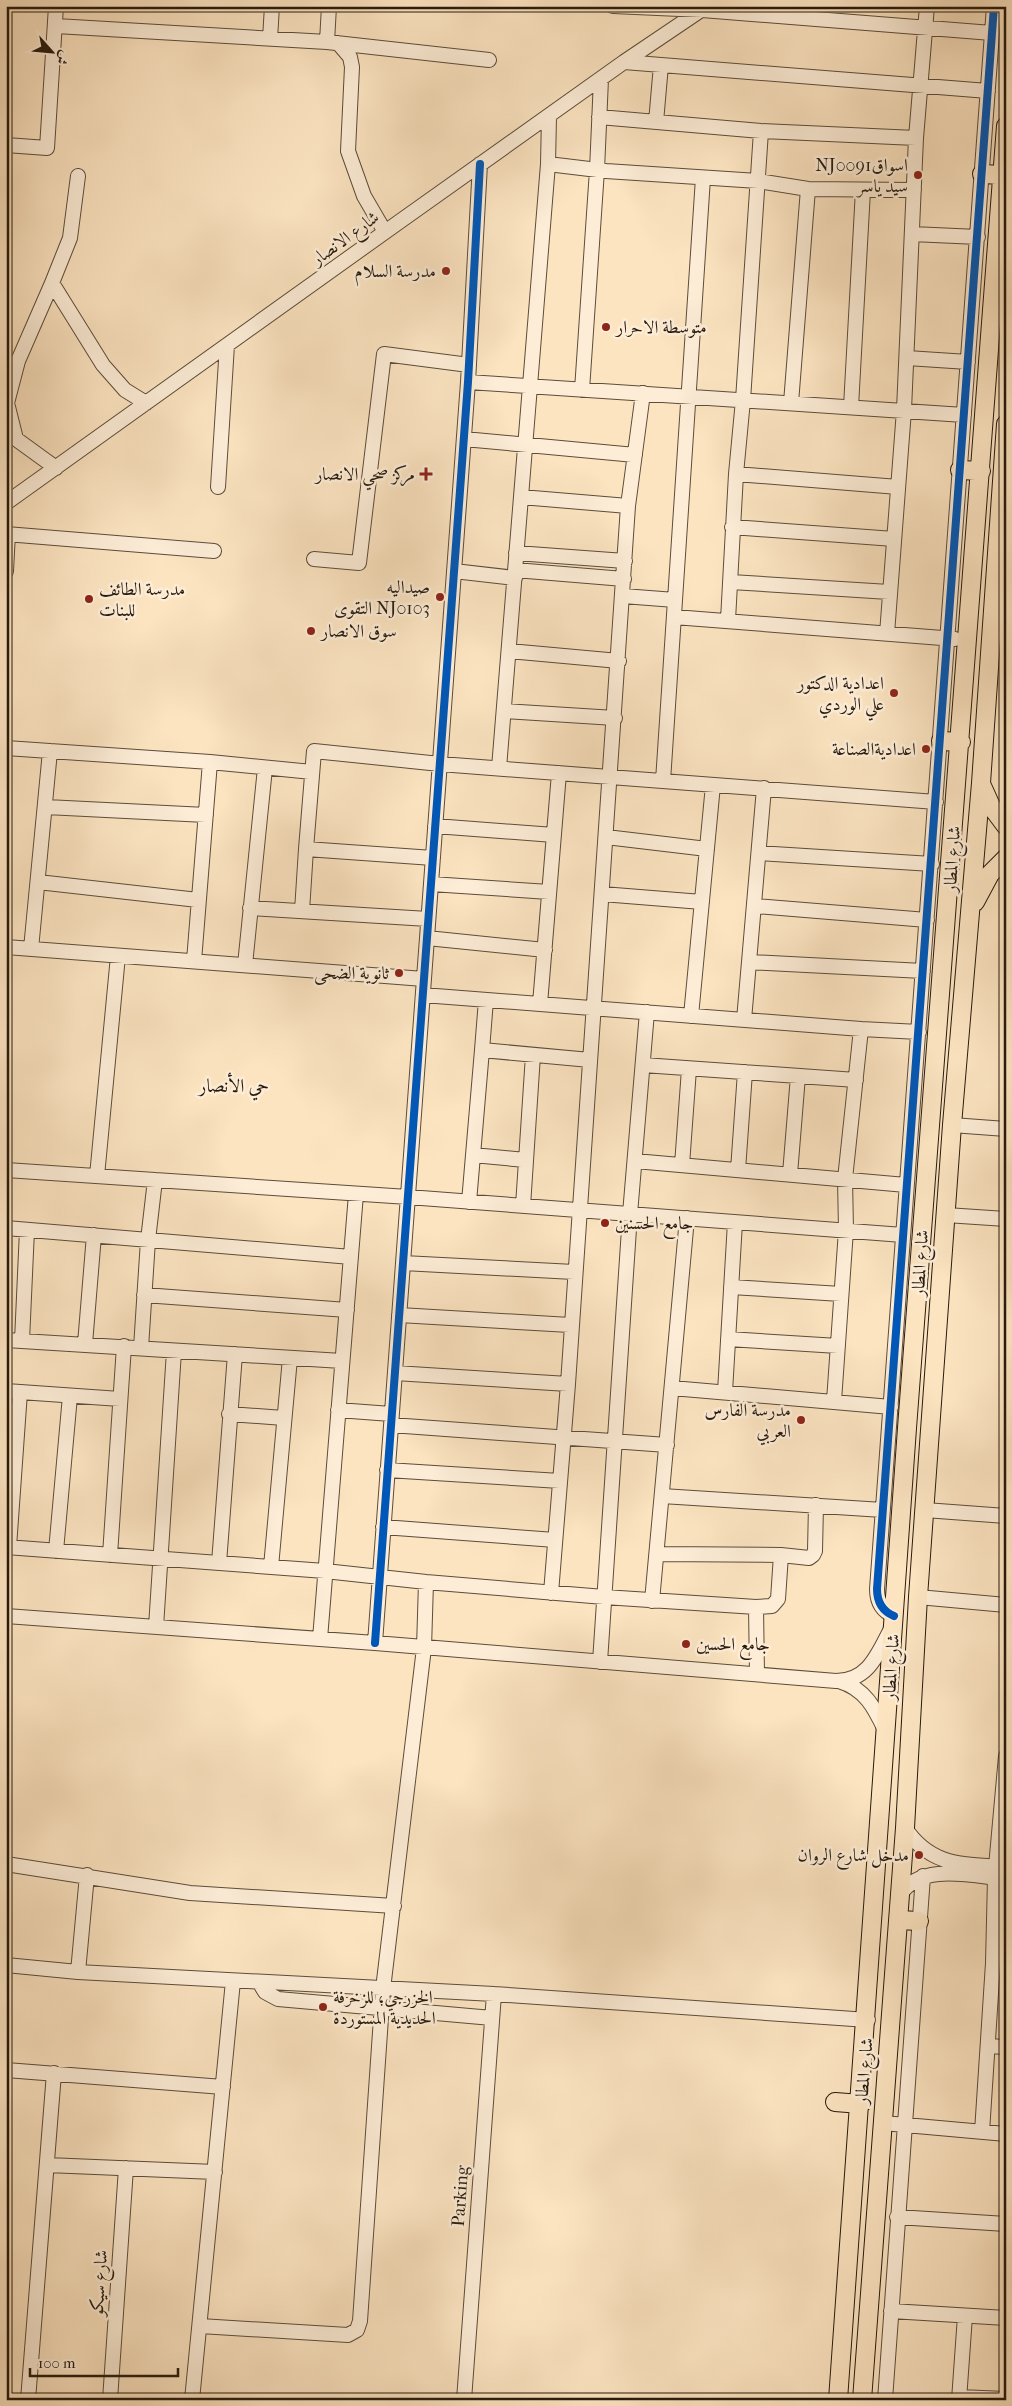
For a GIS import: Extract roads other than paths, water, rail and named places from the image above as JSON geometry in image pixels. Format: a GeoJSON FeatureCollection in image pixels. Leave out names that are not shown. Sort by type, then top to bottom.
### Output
{"type":"FeatureCollection","features":[{"type":"Feature","properties":{"kind":"main road","name":"شارع المطار"},"geometry":{"type":"LineString","coordinates":[[838,2400],[868,2020],[907,1429],[969,640],[972,575],[977,529],[1006,126]]}},
{"type":"Feature","properties":{"kind":"main road"},"geometry":{"type":"LineString","coordinates":[[982,174],[1002,175]]}},
{"type":"Feature","properties":{"kind":"main road","name":"شارع المطار"},"geometry":{"type":"LineString","coordinates":[[862,2400],[905,1828],[918,1597],[952,1125],[981,783],[995,576],[1003,504],[1006,424]]}},
{"type":"Feature","properties":{"kind":"main road"},"geometry":{"type":"LineString","coordinates":[[960,470],[981,471]]}},
{"type":"Feature","properties":{"kind":"main road"},"geometry":{"type":"LineString","coordinates":[[977,529],[982,534],[990,535],[999,530]]}},
{"type":"Feature","properties":{"kind":"main road"},"geometry":{"type":"LineString","coordinates":[[972,575],[984,571],[995,576]]}},
{"type":"Feature","properties":{"kind":"main road"},"geometry":{"type":"LineString","coordinates":[[941,741],[961,742]]}},
{"type":"Feature","properties":{"kind":"main road"},"geometry":{"type":"LineString","coordinates":[[981,783],[1003,821]]}},
{"type":"Feature","properties":{"kind":"main road"},"geometry":{"type":"LineString","coordinates":[[971,909],[990,874],[1005,859]]}},
{"type":"Feature","properties":{"kind":"main road"},"geometry":{"type":"LineString","coordinates":[[907,1429],[919,1434],[930,1428]]}},
{"type":"Feature","properties":{"kind":"main road"},"geometry":{"type":"LineString","coordinates":[[905,1469],[917,1464],[928,1469]]}},
{"type":"Feature","properties":{"kind":"main road"},"geometry":{"type":"LineString","coordinates":[[898,1920],[920,1921]]}},
{"type":"Feature","properties":{"kind":"main road"},"geometry":{"type":"LineString","coordinates":[[836,2102],[861,2104]]}},
{"type":"Feature","properties":{"kind":"street"},"geometry":{"type":"LineString","coordinates":[[6,146],[47,148],[56,6]]}},
{"type":"Feature","properties":{"kind":"street"},"geometry":{"type":"LineString","coordinates":[[270,39],[272,6]]}},
{"type":"Feature","properties":{"kind":"street"},"geometry":{"type":"LineString","coordinates":[[329,6],[332,43],[350,57],[352,67],[348,151],[364,196],[385,232]]}},
{"type":"Feature","properties":{"kind":"street"},"geometry":{"type":"LineString","coordinates":[[613,6],[705,8],[992,32]]}},
{"type":"Feature","properties":{"kind":"street"},"geometry":{"type":"LineString","coordinates":[[887,634],[904,410],[916,138],[922,87],[927,6]]}},
{"type":"Feature","properties":{"kind":"street"},"geometry":{"type":"LineString","coordinates":[[836,1681],[857,1677],[869,1668],[894,1620],[882,1606],[877,1594],[994,6]]}},
{"type":"Feature","properties":{"kind":"street","name":"شارع الانصار"},"geometry":{"type":"LineString","coordinates":[[6,503],[624,62],[705,8]]}},
{"type":"Feature","properties":{"kind":"street"},"geometry":{"type":"LineString","coordinates":[[56,26],[332,43],[489,60]]}},
{"type":"Feature","properties":{"kind":"street"},"geometry":{"type":"LineString","coordinates":[[624,62],[988,91]]}},
{"type":"Feature","properties":{"kind":"street"},"geometry":{"type":"LineString","coordinates":[[656,122],[661,65]]}},
{"type":"Feature","properties":{"kind":"street"},"geometry":{"type":"LineString","coordinates":[[582,390],[597,170],[601,79]]}},
{"type":"Feature","properties":{"kind":"street"},"geometry":{"type":"LineString","coordinates":[[499,768],[548,164],[549,116]]}},
{"type":"Feature","properties":{"kind":"street"},"geometry":{"type":"LineString","coordinates":[[599,117],[761,131],[916,138]]}},
{"type":"Feature","properties":{"kind":"street"},"geometry":{"type":"LineString","coordinates":[[728,620],[732,527],[743,400],[761,131]]}},
{"type":"Feature","properties":{"kind":"street"},"geometry":{"type":"LineString","coordinates":[[374,1643],[464,439],[480,164]]}},
{"type":"Feature","properties":{"kind":"street"},"geometry":{"type":"LineString","coordinates":[[548,164],[597,170],[758,181],[808,189],[914,190]]}},
{"type":"Feature","properties":{"kind":"street"},"geometry":{"type":"LineString","coordinates":[[56,468],[16,439],[6,403],[18,361],[70,238],[78,176]]}},
{"type":"Feature","properties":{"kind":"street"},"geometry":{"type":"LineString","coordinates":[[663,781],[703,178]]}},
{"type":"Feature","properties":{"kind":"street"},"geometry":{"type":"LineString","coordinates":[[792,403],[808,189]]}},
{"type":"Feature","properties":{"kind":"street"},"geometry":{"type":"LineString","coordinates":[[851,407],[863,190]]}},
{"type":"Feature","properties":{"kind":"street"},"geometry":{"type":"LineString","coordinates":[[912,234],[978,237]]}},
{"type":"Feature","properties":{"kind":"street"},"geometry":{"type":"LineString","coordinates":[[52,283],[104,365],[125,390],[146,403]]}},
{"type":"Feature","properties":{"kind":"street"},"geometry":{"type":"LineString","coordinates":[[218,486],[227,345]]}},
{"type":"Feature","properties":{"kind":"street"},"geometry":{"type":"LineString","coordinates":[[314,559],[359,563],[384,354],[469,364]]}},
{"type":"Feature","properties":{"kind":"street"},"geometry":{"type":"LineString","coordinates":[[907,358],[968,362]]}},
{"type":"Feature","properties":{"kind":"street"},"geometry":{"type":"LineString","coordinates":[[468,382],[964,415]]}},
{"type":"Feature","properties":{"kind":"street"},"geometry":{"type":"LineString","coordinates":[[551,1593],[568,1384],[570,1325],[615,718],[628,506],[643,393]]}},
{"type":"Feature","properties":{"kind":"street"},"geometry":{"type":"LineString","coordinates":[[464,439],[635,455]]}},
{"type":"Feature","properties":{"kind":"street"},"geometry":{"type":"LineString","coordinates":[[736,474],[898,487]]}},
{"type":"Feature","properties":{"kind":"street"},"geometry":{"type":"LineString","coordinates":[[521,497],[628,506]]}},
{"type":"Feature","properties":{"kind":"street"},"geometry":{"type":"LineString","coordinates":[[732,527],[894,539]]}},
{"type":"Feature","properties":{"kind":"street"},"geometry":{"type":"LineString","coordinates":[[6,570],[7,534],[214,551]]}},
{"type":"Feature","properties":{"kind":"street"},"geometry":{"type":"LineString","coordinates":[[516,553],[625,561]]}},
{"type":"Feature","properties":{"kind":"street"},"geometry":{"type":"LineString","coordinates":[[454,571],[624,579]]}},
{"type":"Feature","properties":{"kind":"street"},"geometry":{"type":"LineString","coordinates":[[730,582],[889,592]]}},
{"type":"Feature","properties":{"kind":"street"},"geometry":{"type":"LineString","coordinates":[[623,596],[676,600]]}},
{"type":"Feature","properties":{"kind":"street"},"geometry":{"type":"LineString","coordinates":[[674,617],[969,640]]}},
{"type":"Feature","properties":{"kind":"street"},"geometry":{"type":"LineString","coordinates":[[509,651],[618,661]]}},
{"type":"Feature","properties":{"kind":"street"},"geometry":{"type":"LineString","coordinates":[[504,711],[615,718]]}},
{"type":"Feature","properties":{"kind":"street"},"geometry":{"type":"LineString","coordinates":[[6,748],[210,762],[312,772]]}},
{"type":"Feature","properties":{"kind":"street"},"geometry":{"type":"LineString","coordinates":[[31,949],[50,751]]}},
{"type":"Feature","properties":{"kind":"street"},"geometry":{"type":"LineString","coordinates":[[302,911],[314,751],[440,764],[936,802]]}},
{"type":"Feature","properties":{"kind":"street"},"geometry":{"type":"LineString","coordinates":[[194,961],[210,762]]}},
{"type":"Feature","properties":{"kind":"street"},"geometry":{"type":"LineString","coordinates":[[245,965],[265,768]]}},
{"type":"Feature","properties":{"kind":"street"},"geometry":{"type":"LineString","coordinates":[[540,1004],[559,773]]}},
{"type":"Feature","properties":{"kind":"street"},"geometry":{"type":"LineString","coordinates":[[691,1016],[713,784]]}},
{"type":"Feature","properties":{"kind":"street"},"geometry":{"type":"LineString","coordinates":[[744,1020],[764,788]]}},
{"type":"Feature","properties":{"kind":"street"},"geometry":{"type":"LineString","coordinates":[[46,807],[206,815]]}},
{"type":"Feature","properties":{"kind":"street"},"geometry":{"type":"LineString","coordinates":[[435,826],[554,835]]}},
{"type":"Feature","properties":{"kind":"street"},"geometry":{"type":"LineString","coordinates":[[606,837],[707,849]]}},
{"type":"Feature","properties":{"kind":"street"},"geometry":{"type":"LineString","coordinates":[[306,849],[432,858]]}},
{"type":"Feature","properties":{"kind":"street"},"geometry":{"type":"LineString","coordinates":[[759,852],[932,864]]}},
{"type":"Feature","properties":{"kind":"street"},"geometry":{"type":"LineString","coordinates":[[38,882],[198,900]]}},
{"type":"Feature","properties":{"kind":"street"},"geometry":{"type":"LineString","coordinates":[[431,884],[549,892]]}},
{"type":"Feature","properties":{"kind":"street"},"geometry":{"type":"LineString","coordinates":[[602,894],[702,902]]}},
{"type":"Feature","properties":{"kind":"street"},"geometry":{"type":"LineString","coordinates":[[755,906],[927,920]]}},
{"type":"Feature","properties":{"kind":"street"},"geometry":{"type":"LineString","coordinates":[[250,908],[428,919]]}},
{"type":"Feature","properties":{"kind":"street"},"geometry":{"type":"LineString","coordinates":[[427,938],[545,950]]}},
{"type":"Feature","properties":{"kind":"street"},"geometry":{"type":"LineString","coordinates":[[6,947],[424,979]]}},
{"type":"Feature","properties":{"kind":"street"},"geometry":{"type":"LineString","coordinates":[[97,1176],[118,956]]}},
{"type":"Feature","properties":{"kind":"street"},"geometry":{"type":"LineString","coordinates":[[750,962],[923,971]]}},
{"type":"Feature","properties":{"kind":"street"},"geometry":{"type":"LineString","coordinates":[[422,995],[919,1032]]}},
{"type":"Feature","properties":{"kind":"street"},"geometry":{"type":"LineString","coordinates":[[469,1202],[486,1000]]}},
{"type":"Feature","properties":{"kind":"street"},"geometry":{"type":"LineString","coordinates":[[600,1662],[630,1214],[647,1012]]}},
{"type":"Feature","properties":{"kind":"street"},"geometry":{"type":"LineString","coordinates":[[834,1401],[846,1230],[845,1179],[861,1029]]}},
{"type":"Feature","properties":{"kind":"street"},"geometry":{"type":"LineString","coordinates":[[482,1050],[590,1060]]}},
{"type":"Feature","properties":{"kind":"street"},"geometry":{"type":"LineString","coordinates":[[522,1206],[532,1055]]}},
{"type":"Feature","properties":{"kind":"street"},"geometry":{"type":"LineString","coordinates":[[643,1065],[856,1080]]}},
{"type":"Feature","properties":{"kind":"street"},"geometry":{"type":"LineString","coordinates":[[682,1165],[689,1068]]}},
{"type":"Feature","properties":{"kind":"street"},"geometry":{"type":"LineString","coordinates":[[738,1170],[745,1072]]}},
{"type":"Feature","properties":{"kind":"street"},"geometry":{"type":"LineString","coordinates":[[790,1174],[798,1076]]}},
{"type":"Feature","properties":{"kind":"street"},"geometry":{"type":"LineString","coordinates":[[952,1125],[1006,1129]]}},
{"type":"Feature","properties":{"kind":"street"},"geometry":{"type":"LineString","coordinates":[[473,1155],[526,1160]]}},
{"type":"Feature","properties":{"kind":"street"},"geometry":{"type":"LineString","coordinates":[[635,1161],[906,1185]]}},
{"type":"Feature","properties":{"kind":"street"},"geometry":{"type":"LineString","coordinates":[[6,1170],[408,1197],[903,1235]]}},
{"type":"Feature","properties":{"kind":"street"},"geometry":{"type":"LineString","coordinates":[[142,1348],[148,1240],[154,1180]]}},
{"type":"Feature","properties":{"kind":"street"},"geometry":{"type":"LineString","coordinates":[[320,1639],[356,1194]]}},
{"type":"Feature","properties":{"kind":"street"},"geometry":{"type":"LineString","coordinates":[[946,1215],[1006,1219]]}},
{"type":"Feature","properties":{"kind":"street"},"geometry":{"type":"LineString","coordinates":[[652,1601],[687,1218]]}},
{"type":"Feature","properties":{"kind":"street"},"geometry":{"type":"LineString","coordinates":[[725,1392],[735,1222]]}},
{"type":"Feature","properties":{"kind":"street"},"geometry":{"type":"LineString","coordinates":[[6,1228],[351,1257]]}},
{"type":"Feature","properties":{"kind":"street"},"geometry":{"type":"LineString","coordinates":[[22,1341],[27,1230]]}},
{"type":"Feature","properties":{"kind":"street"},"geometry":{"type":"LineString","coordinates":[[86,1344],[94,1235]]}},
{"type":"Feature","properties":{"kind":"street"},"geometry":{"type":"LineString","coordinates":[[403,1263],[574,1272]]}},
{"type":"Feature","properties":{"kind":"street"},"geometry":{"type":"LineString","coordinates":[[731,1288],[841,1294]]}},
{"type":"Feature","properties":{"kind":"street"},"geometry":{"type":"LineString","coordinates":[[144,1296],[347,1310]]}},
{"type":"Feature","properties":{"kind":"street"},"geometry":{"type":"LineString","coordinates":[[399,1315],[570,1325]]}},
{"type":"Feature","properties":{"kind":"street"},"geometry":{"type":"LineString","coordinates":[[728,1339],[838,1346]]}},
{"type":"Feature","properties":{"kind":"street"},"geometry":{"type":"LineString","coordinates":[[6,1340],[342,1361]]}},
{"type":"Feature","properties":{"kind":"street"},"geometry":{"type":"LineString","coordinates":[[110,1555],[124,1346]]}},
{"type":"Feature","properties":{"kind":"street"},"geometry":{"type":"LineString","coordinates":[[156,1627],[174,1350]]}},
{"type":"Feature","properties":{"kind":"street"},"geometry":{"type":"LineString","coordinates":[[219,1563],[235,1354]]}},
{"type":"Feature","properties":{"kind":"street"},"geometry":{"type":"LineString","coordinates":[[271,1567],[290,1358]]}},
{"type":"Feature","properties":{"kind":"street"},"geometry":{"type":"LineString","coordinates":[[394,1373],[568,1384]]}},
{"type":"Feature","properties":{"kind":"street"},"geometry":{"type":"LineString","coordinates":[[672,1388],[891,1407]]}},
{"type":"Feature","properties":{"kind":"street"},"geometry":{"type":"LineString","coordinates":[[6,1391],[120,1399]]}},
{"type":"Feature","properties":{"kind":"street"},"geometry":{"type":"LineString","coordinates":[[20,1392],[8,1547],[325,1571],[379,1578],[551,1593],[756,1607],[772,1606],[778,1599],[781,1555]]}},
{"type":"Feature","properties":{"kind":"street"},"geometry":{"type":"LineString","coordinates":[[56,1551],[70,1396]]}},
{"type":"Feature","properties":{"kind":"street"},"geometry":{"type":"LineString","coordinates":[[338,1410],[391,1420],[563,1439],[667,1445]]}},
{"type":"Feature","properties":{"kind":"street"},"geometry":{"type":"LineString","coordinates":[[229,1414],[284,1418]]}},
{"type":"Feature","properties":{"kind":"street"},"geometry":{"type":"LineString","coordinates":[[387,1470],[560,1481]]}},
{"type":"Feature","properties":{"kind":"street"},"geometry":{"type":"LineString","coordinates":[[662,1496],[883,1510]]}},
{"type":"Feature","properties":{"kind":"street"},"geometry":{"type":"LineString","coordinates":[[657,1554],[781,1555],[809,1558],[814,1556],[816,1505]]}},
{"type":"Feature","properties":{"kind":"street"},"geometry":{"type":"LineString","coordinates":[[925,1510],[1006,1516]]}},
{"type":"Feature","properties":{"kind":"street"},"geometry":{"type":"LineString","coordinates":[[383,1527],[554,1540]]}},
{"type":"Feature","properties":{"kind":"street"},"geometry":{"type":"LineString","coordinates":[[200,2326],[348,2335],[357,2330],[360,2321],[383,1989],[424,1648],[426,1582]]}},
{"type":"Feature","properties":{"kind":"street"},"geometry":{"type":"LineString","coordinates":[[918,1597],[1006,1605]]}},
{"type":"Feature","properties":{"kind":"street"},"geometry":{"type":"LineString","coordinates":[[756,1607],[756,1674]]}},
{"type":"Feature","properties":{"kind":"street"},"geometry":{"type":"LineString","coordinates":[[6,1616],[374,1643],[836,1681],[852,1686],[866,1696],[872,1703],[886,1732]]}},
{"type":"Feature","properties":{"kind":"street"},"geometry":{"type":"LineString","coordinates":[[982,2132],[988,2046],[999,1963],[1006,1756]]}},
{"type":"Feature","properties":{"kind":"street"},"geometry":{"type":"LineString","coordinates":[[905,1828],[922,1849],[942,1860],[1001,1872]]}},
{"type":"Feature","properties":{"kind":"street"},"geometry":{"type":"LineString","coordinates":[[6,1864],[190,1893],[394,1906]]}},
{"type":"Feature","properties":{"kind":"street"},"geometry":{"type":"LineString","coordinates":[[900,1895],[906,1885],[923,1876],[1001,1872]]}},
{"type":"Feature","properties":{"kind":"street"},"geometry":{"type":"LineString","coordinates":[[78,1972],[87,1876]]}},
{"type":"Feature","properties":{"kind":"street"},"geometry":{"type":"LineString","coordinates":[[885,2400],[923,1876]]}},
{"type":"Feature","properties":{"kind":"street"},"geometry":{"type":"LineString","coordinates":[[6,1965],[78,1972],[494,1994],[868,2020]]}},
{"type":"Feature","properties":{"kind":"street"},"geometry":{"type":"LineString","coordinates":[[192,2400],[233,1981]]}},
{"type":"Feature","properties":{"kind":"street"},"geometry":{"type":"LineString","coordinates":[[259,1982],[264,1992],[278,1999],[492,2018]]}},
{"type":"Feature","properties":{"kind":"street","name":"Parking"},"geometry":{"type":"LineString","coordinates":[[464,2400],[494,1994]]}},
{"type":"Feature","properties":{"kind":"street"},"geometry":{"type":"LineString","coordinates":[[988,2046],[1006,2047]]}},
{"type":"Feature","properties":{"kind":"street"},"geometry":{"type":"LineString","coordinates":[[6,2070],[223,2087]]}},
{"type":"Feature","properties":{"kind":"street"},"geometry":{"type":"LineString","coordinates":[[28,2400],[54,2073]]}},
{"type":"Feature","properties":{"kind":"street"},"geometry":{"type":"LineString","coordinates":[[883,2123],[1006,2134]]}},
{"type":"Feature","properties":{"kind":"street"},"geometry":{"type":"LineString","coordinates":[[46,2165],[215,2172]]}},
{"type":"Feature","properties":{"kind":"street","name":"شارع سيكو"},"geometry":{"type":"LineString","coordinates":[[110,2400],[126,2168]]}},
{"type":"Feature","properties":{"kind":"street"},"geometry":{"type":"LineString","coordinates":[[897,2217],[1006,2224]]}},
{"type":"Feature","properties":{"kind":"street"},"geometry":{"type":"LineString","coordinates":[[891,2311],[1006,2318]]}},
{"type":"Feature","properties":{"kind":"street"},"geometry":{"type":"LineString","coordinates":[[964,2316],[959,2398],[1006,2399]]}},
{"type":"Feature","properties":{"kind":"place","name":"NJ0091اسواق سيد ياسر"},"geometry":{"type":"Point","coordinates":[918,175]}},
{"type":"Feature","properties":{"kind":"place","name":"مدرسة السلام"},"geometry":{"type":"Point","coordinates":[446,271]}},
{"type":"Feature","properties":{"kind":"place","name":"متوسطة الاحرار"},"geometry":{"type":"Point","coordinates":[606,327]}},
{"type":"Feature","properties":{"kind":"place","name":"مركز صحي الانصار"},"geometry":{"type":"Point","coordinates":[426,474]}},
{"type":"Feature","properties":{"kind":"place","name":"صيداليه التقوى NJ0103"},"geometry":{"type":"Point","coordinates":[440,597]}},
{"type":"Feature","properties":{"kind":"place","name":"مدرسة الطائف للبنات"},"geometry":{"type":"Point","coordinates":[89,599]}},
{"type":"Feature","properties":{"kind":"place","name":"سوق الانصار"},"geometry":{"type":"Point","coordinates":[311,631]}},
{"type":"Feature","properties":{"kind":"place","name":"اعدادية الدكتور علي الوردي"},"geometry":{"type":"Point","coordinates":[894,693]}},
{"type":"Feature","properties":{"kind":"place","name":"اعداديةالصناعة"},"geometry":{"type":"Point","coordinates":[926,749]}},
{"type":"Feature","properties":{"kind":"place","name":"ثانوية الضحى"},"geometry":{"type":"Point","coordinates":[399,973]}},
{"type":"Feature","properties":{"kind":"place","name":"جامع الحسنين"},"geometry":{"type":"Point","coordinates":[605,1223]}},
{"type":"Feature","properties":{"kind":"place","name":"مدرسة الفارس العربي"},"geometry":{"type":"Point","coordinates":[801,1420]}},
{"type":"Feature","properties":{"kind":"place","name":"جامع الحسين"},"geometry":{"type":"Point","coordinates":[686,1644]}},
{"type":"Feature","properties":{"kind":"place","name":"مدخل شارع الروان"},"geometry":{"type":"Point","coordinates":[919,1855]}},
{"type":"Feature","properties":{"kind":"place","name":"الخزرجي؛ للزخرفة الحديدية المستوردة"},"geometry":{"type":"Point","coordinates":[323,2007]}},
{"type":"Feature","properties":{"kind":"district","name":"حي الأنصار"},"geometry":{"type":"Point","coordinates":[234,1085]}}]}
